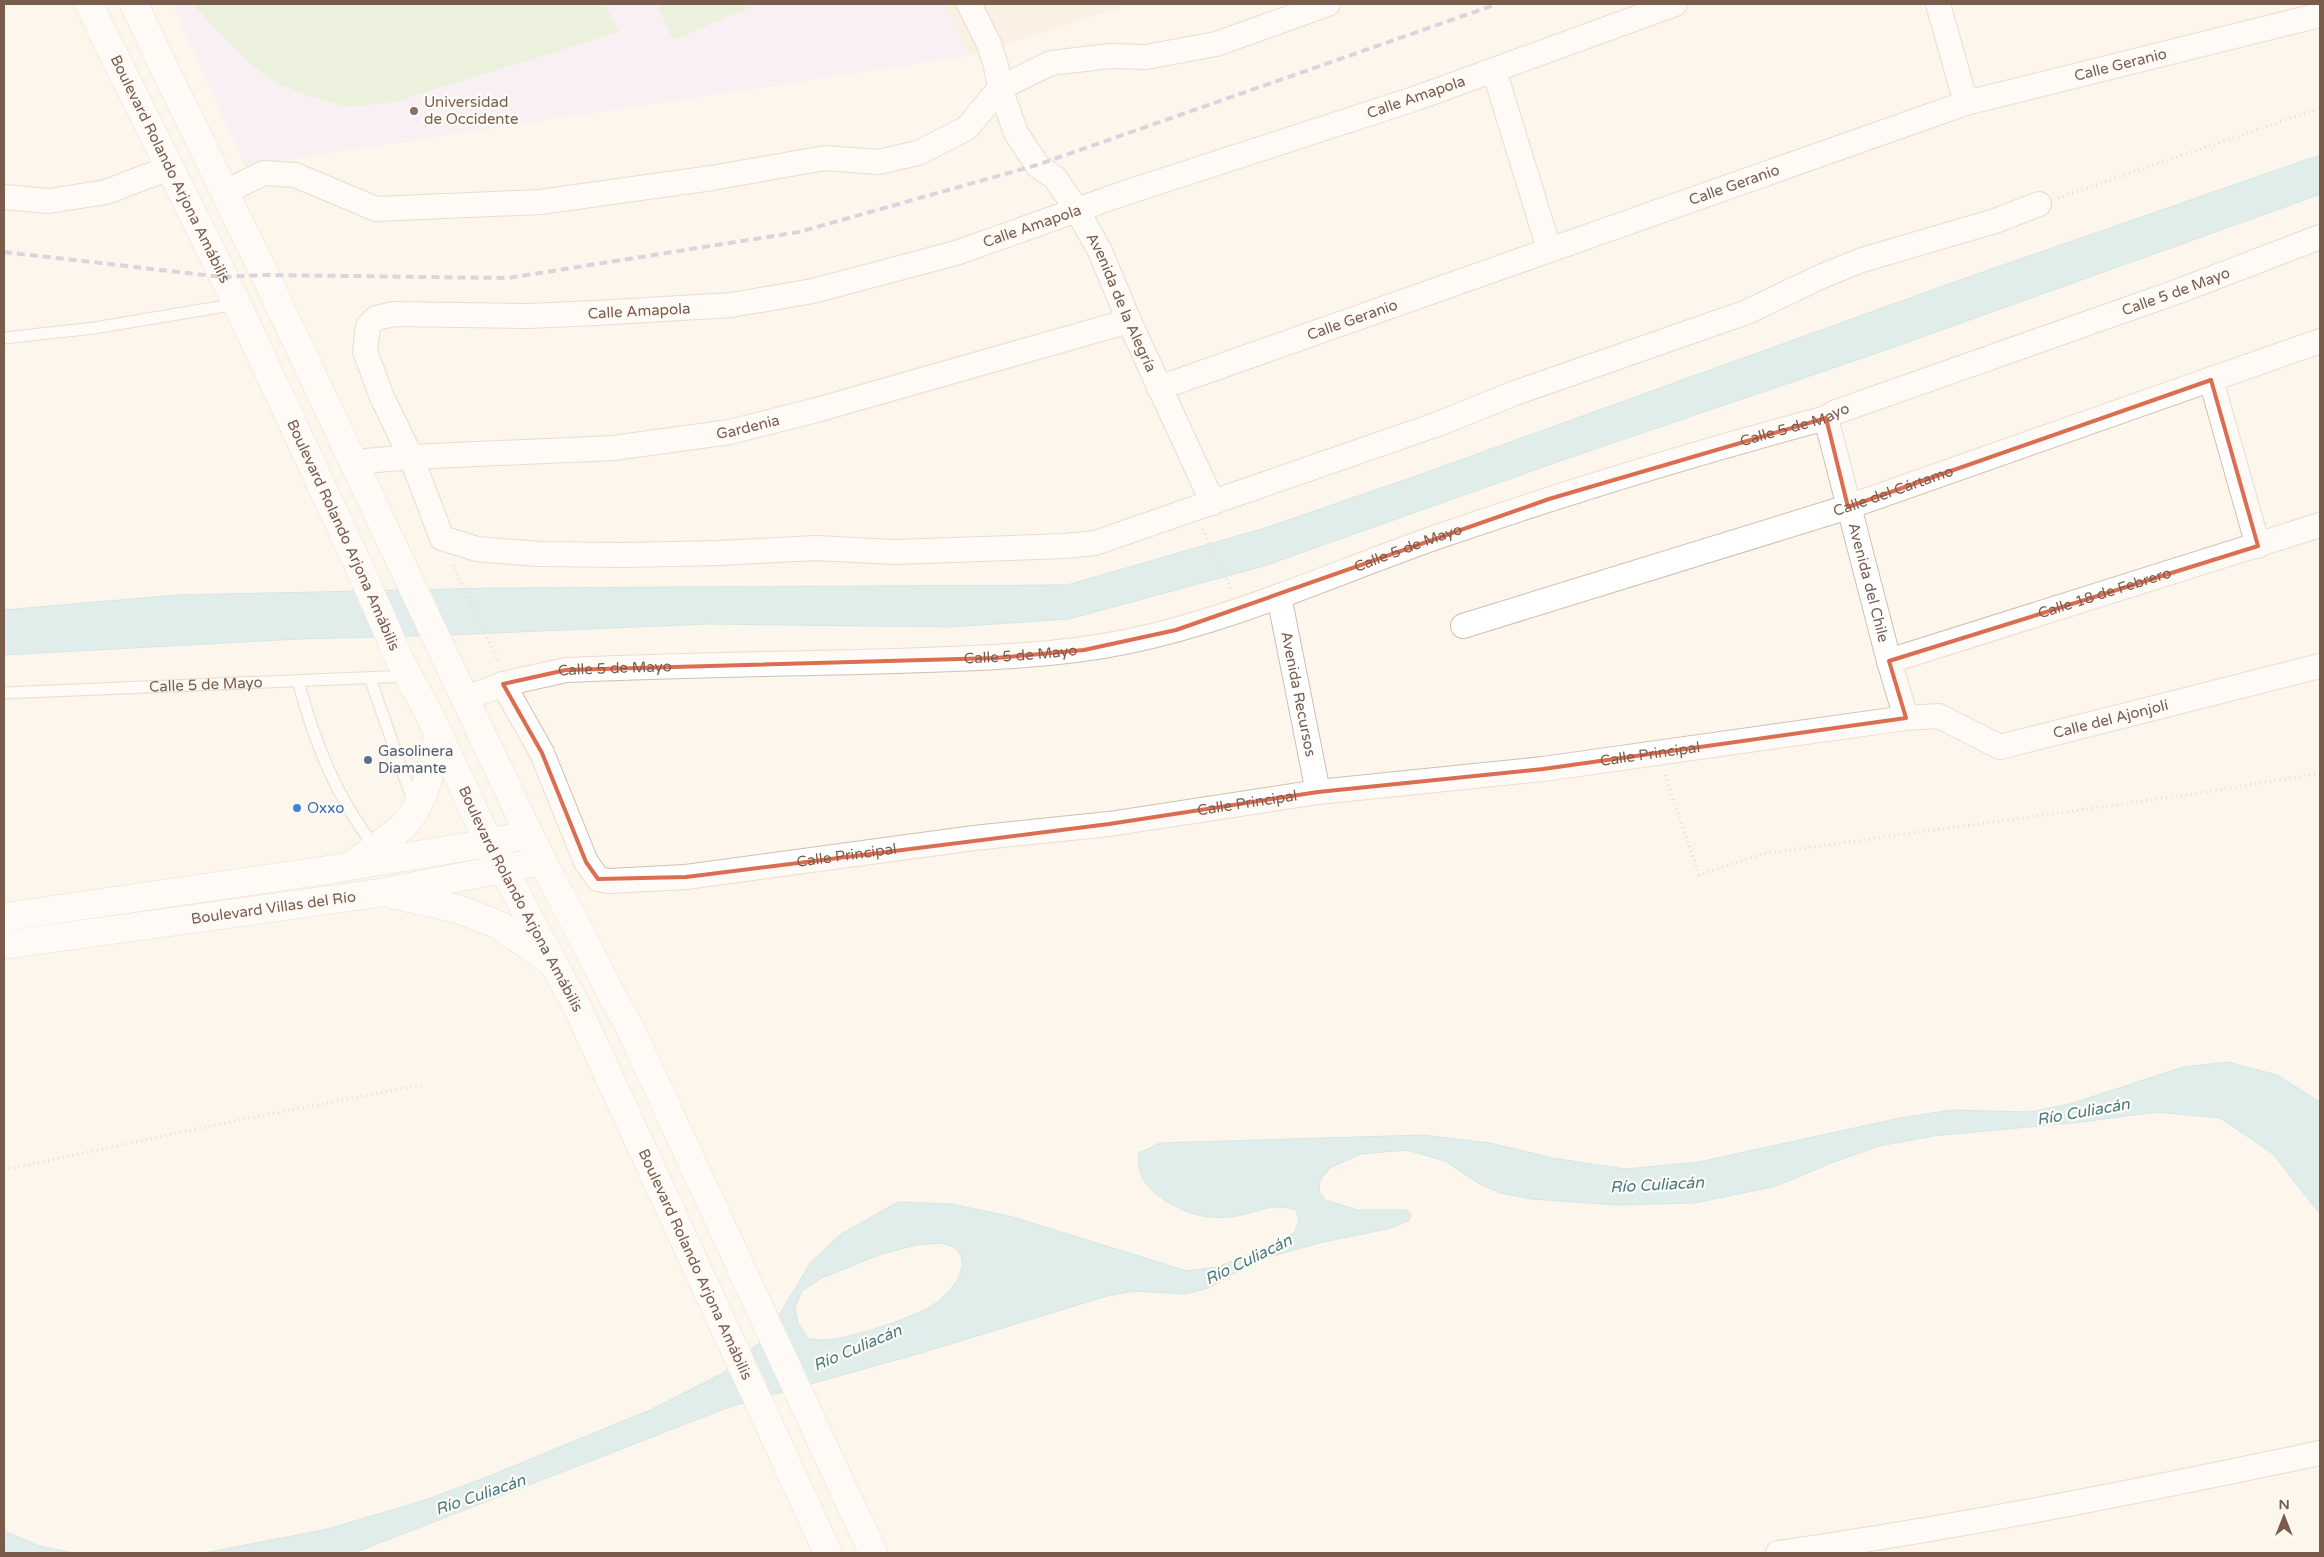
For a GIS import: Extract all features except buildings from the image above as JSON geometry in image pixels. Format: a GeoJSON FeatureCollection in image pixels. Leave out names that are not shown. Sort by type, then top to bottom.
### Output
{"type":"FeatureCollection","features":[{"type":"Feature","properties":{"kind":"main road","name":"Boulevard Rolando Arjona Amábilis"},"geometry":{"type":"LineString","coordinates":[[89,4],[237,304],[404,668],[438,734],[489,844],[556,965],[828,1553]]}},
{"type":"Feature","properties":{"kind":"main road"},"geometry":{"type":"LineString","coordinates":[[134,4],[467,698],[530,834],[629,1026],[873,1553]]}},
{"type":"Feature","properties":{"kind":"main road"},"geometry":{"type":"LineString","coordinates":[[332,900],[339,868],[402,826],[416,810],[428,775],[438,734]]}},
{"type":"Feature","properties":{"kind":"main road","name":"Boulevard Villas del Río"},"geometry":{"type":"LineString","coordinates":[[4,917],[339,868],[489,844],[530,834]]}},
{"type":"Feature","properties":{"kind":"main road","name":"Boulevard Villas del Río"},"geometry":{"type":"LineString","coordinates":[[4,945],[379,893],[544,861]]}},
{"type":"Feature","properties":{"kind":"main road"},"geometry":{"type":"LineString","coordinates":[[379,893],[404,896],[458,909],[498,926],[556,965]]}},
{"type":"Feature","properties":{"kind":"street","name":"Avenida de la Alegría"},"geometry":{"type":"LineString","coordinates":[[969,4],[989,44],[1000,88],[1016,133],[1037,165],[1055,178],[1077,210],[1100,251],[1159,388],[1213,503]]}},
{"type":"Feature","properties":{"kind":"street"},"geometry":{"type":"LineString","coordinates":[[225,192],[264,173],[295,175],[376,209],[540,202],[712,178],[825,158],[878,162],[918,153],[967,128],[1000,88],[1051,63],[1110,56],[1146,57],[1216,44],[1328,4]]}},
{"type":"Feature","properties":{"kind":"street","name":"Calle Amapola"},"geometry":{"type":"LineString","coordinates":[[411,457],[382,397],[365,351],[368,326],[376,318],[394,314],[527,316],[723,306],[813,292],[956,253],[1211,164],[1417,98],[1675,4]]}},
{"type":"Feature","properties":{"kind":"street"},"geometry":{"type":"LineString","coordinates":[[1938,4],[1966,103]]}},
{"type":"Feature","properties":{"kind":"street","name":"Calle Geranio"},"geometry":{"type":"LineString","coordinates":[[1159,388],[1548,249],[1966,103],[2320,16]]}},
{"type":"Feature","properties":{"kind":"street"},"geometry":{"type":"LineString","coordinates":[[1494,70],[1548,249]]}},
{"type":"Feature","properties":{"kind":"street"},"geometry":{"type":"LineString","coordinates":[[4,197],[48,202],[106,192],[169,168]]}},
{"type":"Feature","properties":{"kind":"street"},"geometry":{"type":"LineString","coordinates":[[411,457],[442,538],[477,549],[540,554],[719,553],[816,548],[895,552],[1065,546],[1094,543],[1438,424],[1524,390],[1747,312],[1820,276],[1862,260],[1995,222],[2039,204]]}},
{"type":"Feature","properties":{"kind":"street","name":"Calle 5 de Mayo"},"geometry":{"type":"LineString","coordinates":[[467,698],[502,674],[566,670],[996,658],[1076,651],[1128,642],[1176,630],[1279,596],[1436,537],[1548,499],[1696,453],[1826,418],[1836,412],[2179,291],[2320,237]]}},
{"type":"Feature","properties":{"kind":"street","name":"Gardenia"},"geometry":{"type":"LineString","coordinates":[[354,462],[411,457],[613,448],[730,432],[813,411],[1129,321]]}},
{"type":"Feature","properties":{"kind":"street","name":"Calle del Cártamo"},"geometry":{"type":"LineString","coordinates":[[1463,626],[1848,507],[2320,341]]}},
{"type":"Feature","properties":{"kind":"street"},"geometry":{"type":"LineString","coordinates":[[2211,380],[2258,546]]}},
{"type":"Feature","properties":{"kind":"street","name":"Avenida del Chile"},"geometry":{"type":"LineString","coordinates":[[1826,418],[1889,661],[1906,718]]}},
{"type":"Feature","properties":{"kind":"street","name":"Calle 18 de Febrero"},"geometry":{"type":"LineString","coordinates":[[1889,661],[2320,525]]}},
{"type":"Feature","properties":{"kind":"street","name":"Avenida Recursos"},"geometry":{"type":"LineString","coordinates":[[1279,596],[1318,792]]}},
{"type":"Feature","properties":{"kind":"street","name":"Calle del Ajonjolí"},"geometry":{"type":"LineString","coordinates":[[1906,718],[1939,716],[2000,746],[2320,666]]}},
{"type":"Feature","properties":{"kind":"street","name":"Calle Principal"},"geometry":{"type":"LineString","coordinates":[[502,674],[542,753],[579,846],[598,879],[609,881],[686,877],[974,838],[1108,824],[1318,792],[1543,769],[1906,718]]}},
{"type":"Feature","properties":{"kind":"street"},"geometry":{"type":"LineString","coordinates":[[1778,1553],[1938,1528],[2320,1453]]}},
{"type":"Feature","properties":{"kind":"lane"},"geometry":{"type":"LineString","coordinates":[[4,338],[94,328],[237,304]]}},
{"type":"Feature","properties":{"kind":"lane","name":"Calle 5 de Mayo"},"geometry":{"type":"LineString","coordinates":[[4,693],[370,678],[404,668]]}},
{"type":"Feature","properties":{"kind":"lane"},"geometry":{"type":"LineString","coordinates":[[370,678],[392,734],[416,810]]}},
{"type":"Feature","properties":{"kind":"lane"},"geometry":{"type":"LineString","coordinates":[[298,681],[312,732],[323,757],[352,818],[374,846]]}},
{"type":"Feature","properties":{"kind":"path"},"geometry":{"type":"LineString","coordinates":[[2039,204],[2320,108]]}},
{"type":"Feature","properties":{"kind":"path"},"geometry":{"type":"LineString","coordinates":[[1199,523],[1231,588]]}},
{"type":"Feature","properties":{"kind":"path"},"geometry":{"type":"LineString","coordinates":[[451,562],[502,674]]}},
{"type":"Feature","properties":{"kind":"path"},"geometry":{"type":"LineString","coordinates":[[1658,754],[1698,875],[1762,854],[2194,794],[2320,773]]}},
{"type":"Feature","properties":{"kind":"path"},"geometry":{"type":"LineString","coordinates":[[4,1170],[244,1119],[421,1085]]}},
{"type":"Feature","properties":{"kind":"highlighted area"},"geometry":{"type":"Polygon","coordinates":[[[2211,380],[2258,546],[1889,661],[1906,718],[1543,769],[1318,792],[1109,824],[686,877],[598,879],[586,862],[542,753],[503,684],[566,670],[996,658],[1084,650],[1176,630],[1549,499],[1826,418],[1848,507],[2211,380]]]}},
{"type":"Feature","properties":{"kind":"shaded area","name":"Universidad de Occidente"},"geometry":{"type":"Polygon","coordinates":[[[172,4],[944,4],[969,56],[245,166],[172,4]]]}},
{"type":"Feature","properties":{"kind":"shaded area"},"geometry":{"type":"Polygon","coordinates":[[[944,4],[1131,4],[969,56],[944,4]]]}},
{"type":"Feature","properties":{"kind":"green space"},"geometry":{"type":"Polygon","coordinates":[[[193,4],[605,4],[619,32],[391,103],[346,107],[305,95],[276,83],[249,63],[220,35],[193,4]]]}},
{"type":"Feature","properties":{"kind":"green space"},"geometry":{"type":"Polygon","coordinates":[[[657,4],[759,4],[673,40],[657,4]]]}},
{"type":"Feature","properties":{"kind":"water"},"geometry":{"type":"Polygon","coordinates":[[[2320,155],[2320,194],[2299,202],[1883,351],[1560,461],[1264,566],[1069,619],[950,627],[706,624],[299,639],[4,655],[4,610],[177,595],[497,588],[1067,585],[1265,528],[1416,476],[1957,281],[2320,155]]]}},
{"type":"Feature","properties":{"kind":"water","name":"Río Culiacán"},"geometry":{"type":"Polygon","coordinates":[[[2228,1062],[2277,1075],[2320,1102],[2320,1214],[2272,1153],[2220,1118],[2157,1112],[2081,1122],[1933,1136],[1879,1146],[1831,1163],[1777,1186],[1694,1203],[1616,1205],[1532,1199],[1500,1193],[1478,1183],[1445,1161],[1407,1150],[1361,1154],[1330,1168],[1320,1180],[1319,1191],[1325,1200],[1358,1210],[1407,1210],[1411,1215],[1409,1221],[1387,1229],[1323,1242],[1255,1261],[1209,1288],[1186,1294],[1134,1291],[1107,1296],[921,1353],[732,1406],[354,1553],[204,1553],[328,1529],[425,1500],[487,1477],[650,1410],[723,1373],[765,1338],[811,1262],[841,1234],[898,1202],[951,1204],[1013,1217],[1187,1271],[1217,1267],[1264,1249],[1294,1233],[1299,1221],[1296,1210],[1286,1208],[1269,1208],[1238,1216],[1219,1218],[1199,1215],[1171,1204],[1147,1185],[1139,1164],[1139,1153],[1160,1143],[1423,1135],[1490,1143],[1552,1158],[1625,1169],[1699,1162],[1900,1118],[1952,1110],[2030,1112],[2070,1104],[2183,1067],[2228,1062]],[[939,1243],[916,1245],[879,1255],[822,1278],[802,1291],[795,1307],[798,1323],[808,1339],[831,1340],[881,1327],[926,1309],[939,1301],[956,1282],[962,1267],[962,1259],[954,1247],[939,1243]]]}},
{"type":"Feature","properties":{"kind":"water"},"geometry":{"type":"Polygon","coordinates":[[[4,1531],[39,1546],[75,1553],[10,1553],[4,1551],[4,1531]]]}},
{"type":"Feature","properties":{"kind":"railway"},"geometry":{"type":"LineString","coordinates":[[4,252],[222,277],[265,275],[508,278],[799,232],[1037,165],[1497,4]]}},
{"type":"Feature","properties":{"kind":"place","name":"Universidad de Occidente"},"geometry":{"type":"Point","coordinates":[414,111]}},
{"type":"Feature","properties":{"kind":"place","name":"Gasolinera Diamante"},"geometry":{"type":"Point","coordinates":[368,760]}},
{"type":"Feature","properties":{"kind":"place","name":"Oxxo"},"geometry":{"type":"Point","coordinates":[297,808]}}]}
